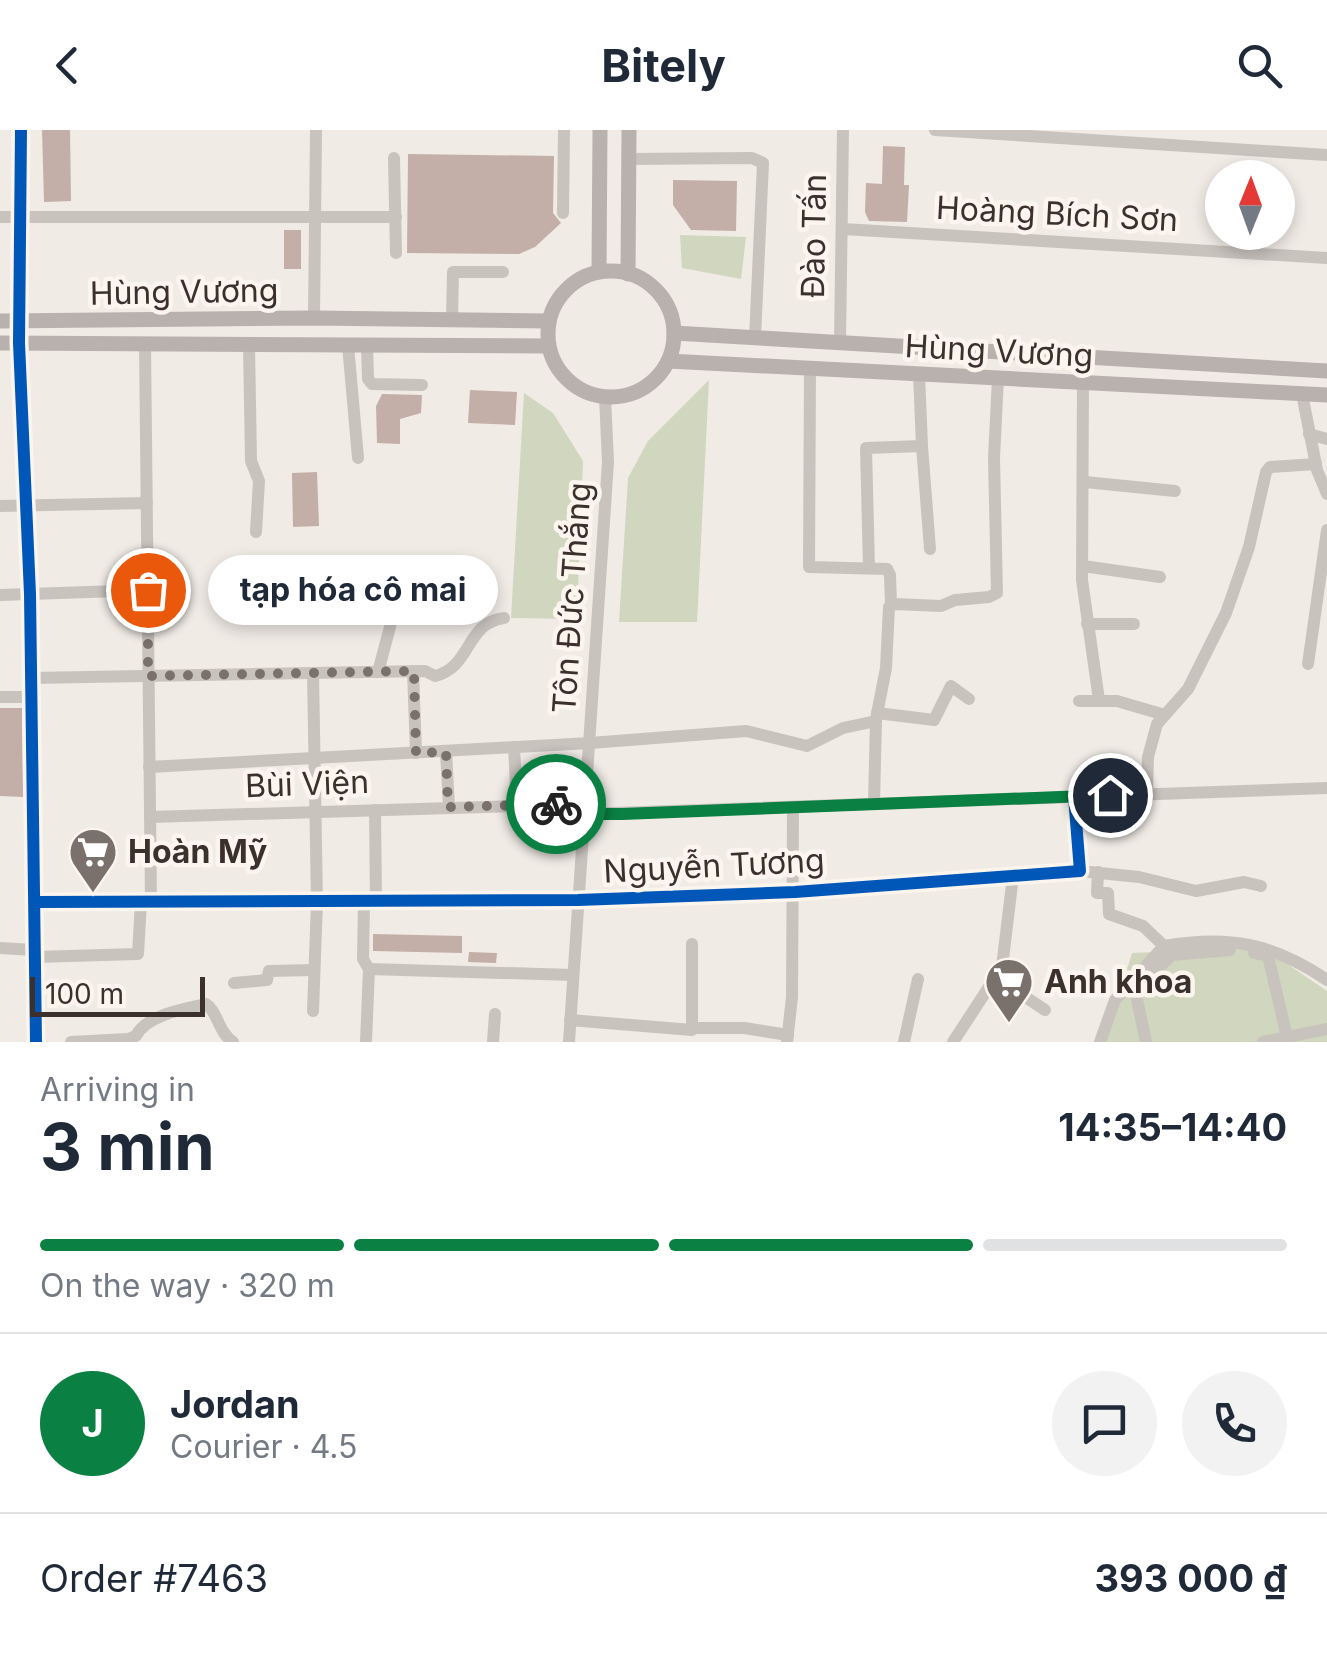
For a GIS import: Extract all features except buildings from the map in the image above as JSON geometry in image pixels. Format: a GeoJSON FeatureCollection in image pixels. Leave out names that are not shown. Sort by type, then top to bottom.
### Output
{"type":"FeatureCollection","features":[{"type":"Feature","properties":{"kind":"main road"},"geometry":{"type":"LineString","coordinates":[[599,272],[600,130]]}},
{"type":"Feature","properties":{"kind":"main road"},"geometry":{"type":"LineString","coordinates":[[628,274],[629,130]]}},
{"type":"Feature","properties":{"kind":"main road"},"geometry":{"type":"LineString","coordinates":[[599,272],[628,274],[656,290],[666,302],[674,333],[668,361],[658,377],[643,389],[605,398],[568,382],[555,366],[548,346],[548,321],[566,289],[582,278],[599,272]]}},
{"type":"Feature","properties":{"kind":"main road","name":"Hùng Vương"},"geometry":{"type":"LineString","coordinates":[[0,322],[314,318],[548,321]]}},
{"type":"Feature","properties":{"kind":"main road","name":"Hùng Vương"},"geometry":{"type":"LineString","coordinates":[[674,333],[1327,371]]}},
{"type":"Feature","properties":{"kind":"main road","name":"Hùng Vương"},"geometry":{"type":"LineString","coordinates":[[0,343],[548,346]]}},
{"type":"Feature","properties":{"kind":"main road"},"geometry":{"type":"LineString","coordinates":[[1083,382],[1084,356]]}},
{"type":"Feature","properties":{"kind":"main road","name":"Hùng Vương"},"geometry":{"type":"LineString","coordinates":[[668,361],[1327,395]]}},
{"type":"Feature","properties":{"kind":"street"},"geometry":{"type":"LineString","coordinates":[[21,130],[19,344],[30,594],[36,1042]]}},
{"type":"Feature","properties":{"kind":"street"},"geometry":{"type":"LineString","coordinates":[[314,318],[316,130]]}},
{"type":"Feature","properties":{"kind":"street"},"geometry":{"type":"LineString","coordinates":[[563,213],[564,130]]}},
{"type":"Feature","properties":{"kind":"street","name":"Đào Tấn"},"geometry":{"type":"LineString","coordinates":[[840,342],[842,130]]}},
{"type":"Feature","properties":{"kind":"street"},"geometry":{"type":"LineString","coordinates":[[935,130],[1327,155]]}},
{"type":"Feature","properties":{"kind":"street"},"geometry":{"type":"LineString","coordinates":[[394,158],[396,254]]}},
{"type":"Feature","properties":{"kind":"street"},"geometry":{"type":"LineString","coordinates":[[629,159],[752,158],[763,163],[755,338]]}},
{"type":"Feature","properties":{"kind":"street"},"geometry":{"type":"LineString","coordinates":[[0,217],[396,217]]}},
{"type":"Feature","properties":{"kind":"street","name":"Hoàng Bích Sơn"},"geometry":{"type":"LineString","coordinates":[[843,229],[1327,258]]}},
{"type":"Feature","properties":{"kind":"street"},"geometry":{"type":"LineString","coordinates":[[452,320],[453,272],[503,272]]}},
{"type":"Feature","properties":{"kind":"street"},"geometry":{"type":"LineString","coordinates":[[0,948],[34,954],[138,954],[146,902],[150,816],[145,344]]}},
{"type":"Feature","properties":{"kind":"street"},"geometry":{"type":"LineString","coordinates":[[249,345],[251,461],[259,481],[256,532]]}},
{"type":"Feature","properties":{"kind":"street"},"geometry":{"type":"LineString","coordinates":[[348,345],[358,458]]}},
{"type":"Feature","properties":{"kind":"street"},"geometry":{"type":"LineString","coordinates":[[367,346],[368,379],[372,384],[422,385]]}},
{"type":"Feature","properties":{"kind":"street"},"geometry":{"type":"LineString","coordinates":[[810,368],[810,567],[889,570],[891,605],[886,668],[876,717],[874,804]]}},
{"type":"Feature","properties":{"kind":"street"},"geometry":{"type":"LineString","coordinates":[[919,374],[930,549]]}},
{"type":"Feature","properties":{"kind":"street"},"geometry":{"type":"LineString","coordinates":[[891,605],[941,606],[997,593],[994,458],[998,378]]}},
{"type":"Feature","properties":{"kind":"street"},"geometry":{"type":"LineString","coordinates":[[1083,382],[1082,566],[1098,700]]}},
{"type":"Feature","properties":{"kind":"street"},"geometry":{"type":"LineString","coordinates":[[1302,394],[1316,464],[1327,494]]}},
{"type":"Feature","properties":{"kind":"street","name":"Tôn Đức Thắng"},"geometry":{"type":"LineString","coordinates":[[568,1042],[608,462],[605,398]]}},
{"type":"Feature","properties":{"kind":"street"},"geometry":{"type":"LineString","coordinates":[[1309,434],[1327,439]]}},
{"type":"Feature","properties":{"kind":"street"},"geometry":{"type":"LineString","coordinates":[[868,568],[866,448],[922,446]]}},
{"type":"Feature","properties":{"kind":"street"},"geometry":{"type":"LineString","coordinates":[[1146,794],[1157,724],[1188,689],[1226,613],[1250,547],[1267,468],[1316,464]]}},
{"type":"Feature","properties":{"kind":"street"},"geometry":{"type":"LineString","coordinates":[[1085,482],[1175,491]]}},
{"type":"Feature","properties":{"kind":"street"},"geometry":{"type":"LineString","coordinates":[[0,506],[146,503]]}},
{"type":"Feature","properties":{"kind":"street"},"geometry":{"type":"LineString","coordinates":[[1308,664],[1327,530]]}},
{"type":"Feature","properties":{"kind":"street"},"geometry":{"type":"LineString","coordinates":[[1082,566],[1160,577]]}},
{"type":"Feature","properties":{"kind":"street"},"geometry":{"type":"LineString","coordinates":[[0,594],[148,590]]}},
{"type":"Feature","properties":{"kind":"street"},"geometry":{"type":"LineString","coordinates":[[378,672],[390,627],[393,596],[430,600]]}},
{"type":"Feature","properties":{"kind":"street"},"geometry":{"type":"LineString","coordinates":[[31,678],[419,671],[434,676],[444,674],[462,658],[488,620],[504,618]]}},
{"type":"Feature","properties":{"kind":"street"},"geometry":{"type":"LineString","coordinates":[[1086,624],[1134,624]]}},
{"type":"Feature","properties":{"kind":"street"},"geometry":{"type":"LineString","coordinates":[[416,753],[419,671]]}},
{"type":"Feature","properties":{"kind":"street"},"geometry":{"type":"LineString","coordinates":[[313,673],[317,902],[313,1010]]}},
{"type":"Feature","properties":{"kind":"street"},"geometry":{"type":"LineString","coordinates":[[150,767],[746,732],[807,746],[842,728],[876,717],[934,720],[951,686],[969,699]]}},
{"type":"Feature","properties":{"kind":"street"},"geometry":{"type":"LineString","coordinates":[[0,696],[31,697]]}},
{"type":"Feature","properties":{"kind":"street"},"geometry":{"type":"LineString","coordinates":[[1080,700],[1117,701],[1165,716]]}},
{"type":"Feature","properties":{"kind":"street"},"geometry":{"type":"LineString","coordinates":[[514,748],[517,805]]}},
{"type":"Feature","properties":{"kind":"street"},"geometry":{"type":"LineString","coordinates":[[446,752],[448,807]]}},
{"type":"Feature","properties":{"kind":"street","name":"Bùi Viện"},"geometry":{"type":"LineString","coordinates":[[150,816],[517,805],[585,809],[793,808],[1327,788]]}},
{"type":"Feature","properties":{"kind":"street"},"geometry":{"type":"LineString","coordinates":[[1074,796],[1080,871]]}},
{"type":"Feature","properties":{"kind":"street"},"geometry":{"type":"LineString","coordinates":[[570,1020],[686,1030],[744,1028],[788,1038],[793,808]]}},
{"type":"Feature","properties":{"kind":"street"},"geometry":{"type":"LineString","coordinates":[[366,1042],[369,969],[363,959],[375,810]]}},
{"type":"Feature","properties":{"kind":"street","name":"Nguyễn Tương"},"geometry":{"type":"LineString","coordinates":[[34,902],[578,900],[794,892],[1080,871],[1139,877],[1196,890],[1244,882],[1261,886]]}},
{"type":"Feature","properties":{"kind":"street"},"geometry":{"type":"LineString","coordinates":[[1098,872],[1097,893],[1108,893],[1109,914],[1143,926],[1164,946]]}},
{"type":"Feature","properties":{"kind":"street"},"geometry":{"type":"LineString","coordinates":[[954,1042],[997,978],[1004,957],[1013,876]]}},
{"type":"Feature","properties":{"kind":"street"},"geometry":{"type":"LineString","coordinates":[[1100,1042],[1115,1000],[1164,946],[1236,942],[1264,946],[1296,959],[1327,980]]}},
{"type":"Feature","properties":{"kind":"street"},"geometry":{"type":"LineString","coordinates":[[692,944],[694,1028]]}},
{"type":"Feature","properties":{"kind":"street"},"geometry":{"type":"LineString","coordinates":[[1146,1042],[1135,990],[1172,955],[1241,949],[1268,956],[1288,1037]]}},
{"type":"Feature","properties":{"kind":"street"},"geometry":{"type":"LineString","coordinates":[[369,969],[573,975]]}},
{"type":"Feature","properties":{"kind":"street"},"geometry":{"type":"LineString","coordinates":[[234,983],[267,980],[268,971],[314,970]]}},
{"type":"Feature","properties":{"kind":"street"},"geometry":{"type":"LineString","coordinates":[[904,1042],[918,978]]}},
{"type":"Feature","properties":{"kind":"street"},"geometry":{"type":"LineString","coordinates":[[997,978],[1045,1010]]}},
{"type":"Feature","properties":{"kind":"street"},"geometry":{"type":"LineString","coordinates":[[71,1042],[128,1039],[166,1015],[206,1004],[220,1030],[233,1042]]}},
{"type":"Feature","properties":{"kind":"street"},"geometry":{"type":"LineString","coordinates":[[493,1042],[495,1014]]}},
{"type":"Feature","properties":{"kind":"street"},"geometry":{"type":"LineString","coordinates":[[1262,1042],[1327,1029]]}},
{"type":"Feature","properties":{"kind":"green space"},"geometry":{"type":"Polygon","coordinates":[[[680,235],[746,237],[741,279],[682,268],[680,235]]]}},
{"type":"Feature","properties":{"kind":"green space"},"geometry":{"type":"Polygon","coordinates":[[[709,380],[697,622],[619,622],[628,478],[648,441],[709,380]]]}},
{"type":"Feature","properties":{"kind":"green space"},"geometry":{"type":"Polygon","coordinates":[[[524,393],[553,413],[583,461],[577,619],[511,618],[524,393]]]}},
{"type":"Feature","properties":{"kind":"green space"},"geometry":{"type":"Polygon","coordinates":[[[1247,948],[1274,955],[1327,991],[1327,1042],[1105,1042],[1132,953],[1247,948]]]}},
{"type":"Feature","properties":{"kind":"cycle path"},"geometry":{"type":"LineString","coordinates":[[21,130],[19,343],[30,594],[36,1042]]}},
{"type":"Feature","properties":{"kind":"cycle path"},"geometry":{"type":"LineString","coordinates":[[35,902],[578,900],[795,892],[1080,871],[1074,796]]}},
{"type":"Feature","properties":{"kind":"way so far"},"geometry":{"type":"LineString","coordinates":[[148,590],[148,676],[414,671],[416,753],[446,752],[448,807],[556,804]]}},
{"type":"Feature","properties":{"kind":"place","name":"tạp hóa cô mai"},"geometry":{"type":"Point","coordinates":[148,590]}},
{"type":"Feature","properties":{"kind":"place","name":"Hoàn Mỹ"},"geometry":{"type":"Point","coordinates":[93,894]}},
{"type":"Feature","properties":{"kind":"place","name":"Anh khoa"},"geometry":{"type":"Point","coordinates":[1009,1024]}},
{"type":"Feature","properties":{"kind":"route"},"geometry":{"type":"LineString","coordinates":[[556,804],[585,804],[584,814],[622,814],[1110,795]]}}]}
